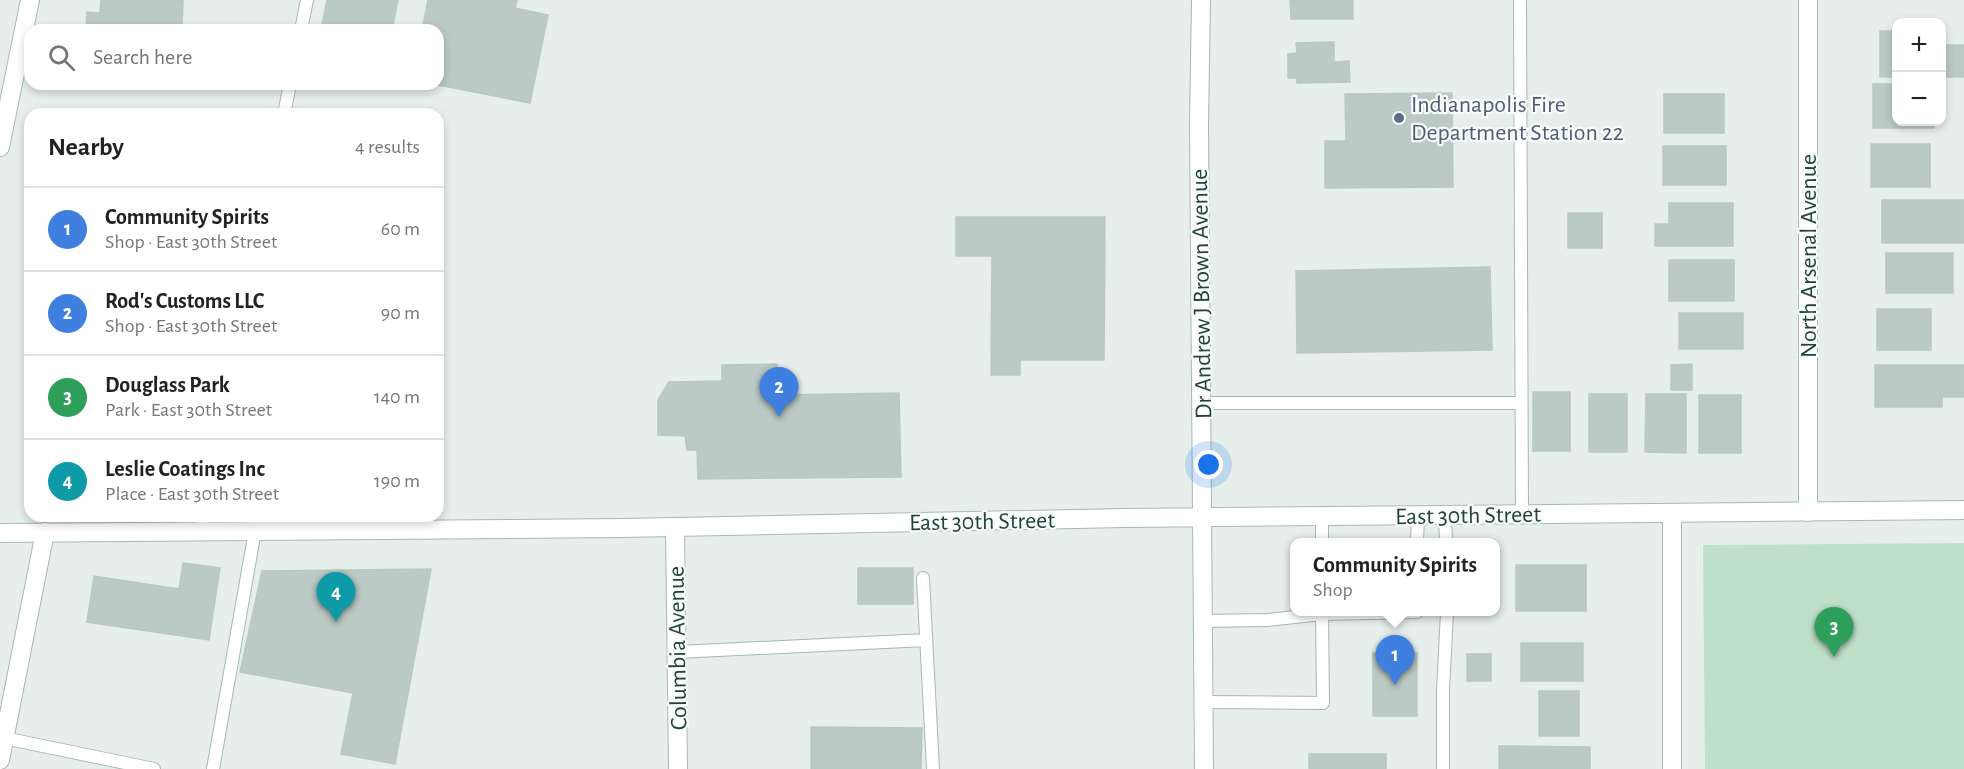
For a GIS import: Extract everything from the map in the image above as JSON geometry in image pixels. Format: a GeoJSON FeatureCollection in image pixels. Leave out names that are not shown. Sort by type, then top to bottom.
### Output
{"type":"FeatureCollection","features":[{"type":"Feature","properties":{"kind":"main road"},"geometry":{"type":"LineString","coordinates":[[25,24],[30,0]]}},
{"type":"Feature","properties":{"kind":"main road","name":"Dr Andrew J Brown Avenue"},"geometry":{"type":"LineString","coordinates":[[1201,0],[1199,125],[1203,403],[1204,769]]}},
{"type":"Feature","properties":{"kind":"main road","name":"North Arsenal Avenue"},"geometry":{"type":"LineString","coordinates":[[1808,0],[1808,512]]}},
{"type":"Feature","properties":{"kind":"main road"},"geometry":{"type":"LineString","coordinates":[[0,147],[24,29]]}},
{"type":"Feature","properties":{"kind":"main road","name":"East 30th Street"},"geometry":{"type":"LineString","coordinates":[[0,533],[202,524],[255,531],[1964,510]]}},
{"type":"Feature","properties":{"kind":"main road"},"geometry":{"type":"LineString","coordinates":[[1672,513],[1672,769]]}},
{"type":"Feature","properties":{"kind":"main road","name":"Columbia Avenue"},"geometry":{"type":"LineString","coordinates":[[675,527],[678,769]]}},
{"type":"Feature","properties":{"kind":"main road"},"geometry":{"type":"LineString","coordinates":[[0,760],[45,532]]}},
{"type":"Feature","properties":{"kind":"lane"},"geometry":{"type":"LineString","coordinates":[[302,24],[307,0]]}},
{"type":"Feature","properties":{"kind":"lane"},"geometry":{"type":"LineString","coordinates":[[1520,0],[1522,515]]}},
{"type":"Feature","properties":{"kind":"lane"},"geometry":{"type":"LineString","coordinates":[[285,108],[289,90]]}},
{"type":"Feature","properties":{"kind":"lane"},"geometry":{"type":"LineString","coordinates":[[1203,403],[1521,403]]}},
{"type":"Feature","properties":{"kind":"lane"},"geometry":{"type":"LineString","coordinates":[[1445,515],[1446,538]]}},
{"type":"Feature","properties":{"kind":"lane"},"geometry":{"type":"LineString","coordinates":[[1417,538],[1418,516]]}},
{"type":"Feature","properties":{"kind":"lane"},"geometry":{"type":"LineString","coordinates":[[1322,517],[1322,538]]}},
{"type":"Feature","properties":{"kind":"lane"},"geometry":{"type":"LineString","coordinates":[[213,769],[255,531]]}},
{"type":"Feature","properties":{"kind":"lane"},"geometry":{"type":"LineString","coordinates":[[923,578],[933,769]]}},
{"type":"Feature","properties":{"kind":"lane"},"geometry":{"type":"LineString","coordinates":[[1203,621],[1267,620],[1298,616]]}},
{"type":"Feature","properties":{"kind":"lane"},"geometry":{"type":"LineString","coordinates":[[1204,702],[1323,703],[1322,616]]}},
{"type":"Feature","properties":{"kind":"lane"},"geometry":{"type":"LineString","coordinates":[[1443,769],[1443,691],[1447,616]]}},
{"type":"Feature","properties":{"kind":"lane"},"geometry":{"type":"LineString","coordinates":[[677,652],[926,640]]}},
{"type":"Feature","properties":{"kind":"lane"},"geometry":{"type":"LineString","coordinates":[[4,738],[154,769]]}},
{"type":"Feature","properties":{"kind":"green space"},"geometry":{"type":"Polygon","coordinates":[[[1964,543],[1964,769],[1705,769],[1703,545],[1964,543]]]}},
{"type":"Feature","properties":{"kind":"building"},"geometry":{"type":"Polygon","coordinates":[[[101,0],[183,0],[182,24],[86,24],[87,12],[100,13],[101,0]]]}},
{"type":"Feature","properties":{"kind":"building"},"geometry":{"type":"Polygon","coordinates":[[[327,0],[398,0],[393,24],[322,24],[327,0]]]}},
{"type":"Feature","properties":{"kind":"building"},"geometry":{"type":"Polygon","coordinates":[[[428,0],[517,0],[515,8],[548,15],[530,103],[444,86],[444,24],[423,24],[428,0]]]}},
{"type":"Feature","properties":{"kind":"building"},"geometry":{"type":"Polygon","coordinates":[[[1290,0],[1353,0],[1353,19],[1291,19],[1290,0]]]}},
{"type":"Feature","properties":{"kind":"building"},"geometry":{"type":"Polygon","coordinates":[[[1880,31],[1892,31],[1892,77],[1880,77],[1880,31]]]}},
{"type":"Feature","properties":{"kind":"building"},"geometry":{"type":"Polygon","coordinates":[[[1334,42],[1334,62],[1349,61],[1350,82],[1297,83],[1297,78],[1288,78],[1288,54],[1297,53],[1296,43],[1334,42]]]}},
{"type":"Feature","properties":{"kind":"building"},"geometry":{"type":"Polygon","coordinates":[[[1946,45],[1964,45],[1964,77],[1946,77],[1946,45]]]}},
{"type":"Feature","properties":{"kind":"building"},"geometry":{"type":"Polygon","coordinates":[[[1873,84],[1892,84],[1892,126],[1934,126],[1934,128],[1873,128],[1873,84]]]}},
{"type":"Feature","properties":{"kind":"building","name":"Indianapolis Fire Department Station 22"},"geometry":{"type":"Polygon","coordinates":[[[1452,93],[1453,187],[1325,188],[1325,141],[1346,141],[1345,94],[1452,93]]]}},
{"type":"Feature","properties":{"kind":"building"},"geometry":{"type":"Polygon","coordinates":[[[1664,94],[1724,94],[1724,133],[1664,133],[1664,94]]]}},
{"type":"Feature","properties":{"kind":"building"},"geometry":{"type":"Polygon","coordinates":[[[1871,144],[1930,144],[1930,187],[1871,187],[1871,144]]]}},
{"type":"Feature","properties":{"kind":"building"},"geometry":{"type":"Polygon","coordinates":[[[1663,146],[1726,146],[1726,185],[1663,185],[1663,146]]]}},
{"type":"Feature","properties":{"kind":"building"},"geometry":{"type":"Polygon","coordinates":[[[1882,200],[1964,200],[1964,243],[1882,243],[1882,200]]]}},
{"type":"Feature","properties":{"kind":"building"},"geometry":{"type":"Polygon","coordinates":[[[1669,203],[1733,203],[1733,246],[1655,246],[1655,224],[1669,224],[1669,203]]]}},
{"type":"Feature","properties":{"kind":"building"},"geometry":{"type":"Polygon","coordinates":[[[1568,213],[1602,213],[1602,248],[1568,248],[1568,213]]]}},
{"type":"Feature","properties":{"kind":"building"},"geometry":{"type":"Polygon","coordinates":[[[956,217],[1105,217],[1104,360],[1020,360],[1020,375],[991,375],[992,256],[956,256],[956,217]]]}},
{"type":"Feature","properties":{"kind":"building"},"geometry":{"type":"Polygon","coordinates":[[[1886,253],[1953,253],[1953,293],[1886,293],[1886,253]]]}},
{"type":"Feature","properties":{"kind":"building"},"geometry":{"type":"Polygon","coordinates":[[[1669,260],[1734,260],[1734,301],[1669,301],[1669,260]]]}},
{"type":"Feature","properties":{"kind":"building"},"geometry":{"type":"Polygon","coordinates":[[[1490,267],[1492,350],[1297,353],[1296,271],[1490,267]]]}},
{"type":"Feature","properties":{"kind":"building"},"geometry":{"type":"Polygon","coordinates":[[[1877,309],[1931,309],[1931,350],[1877,350],[1877,309]]]}},
{"type":"Feature","properties":{"kind":"building"},"geometry":{"type":"Polygon","coordinates":[[[1679,313],[1743,313],[1743,349],[1679,349],[1679,313]]]}},
{"type":"Feature","properties":{"kind":"building"},"geometry":{"type":"Polygon","coordinates":[[[777,364],[777,395],[899,393],[901,477],[698,479],[697,450],[687,450],[685,436],[658,435],[658,400],[669,382],[722,381],[722,365],[777,364]]]}},
{"type":"Feature","properties":{"kind":"building"},"geometry":{"type":"Polygon","coordinates":[[[1692,364],[1692,390],[1671,390],[1671,365],[1692,364]]]}},
{"type":"Feature","properties":{"kind":"building"},"geometry":{"type":"Polygon","coordinates":[[[1875,365],[1964,365],[1964,397],[1942,397],[1942,407],[1875,407],[1875,365]]]}},
{"type":"Feature","properties":{"kind":"building"},"geometry":{"type":"Polygon","coordinates":[[[1533,392],[1570,392],[1570,451],[1533,451],[1533,392]]]}},
{"type":"Feature","properties":{"kind":"building"},"geometry":{"type":"Polygon","coordinates":[[[1589,394],[1627,394],[1627,452],[1589,452],[1589,394]]]}},
{"type":"Feature","properties":{"kind":"building"},"geometry":{"type":"Polygon","coordinates":[[[1646,394],[1686,394],[1686,453],[1645,452],[1646,394]]]}},
{"type":"Feature","properties":{"kind":"building"},"geometry":{"type":"Polygon","coordinates":[[[1699,395],[1741,395],[1741,453],[1699,453],[1699,395]]]}},
{"type":"Feature","properties":{"kind":"building"},"geometry":{"type":"Polygon","coordinates":[[[183,563],[220,568],[209,640],[87,622],[94,576],[179,589],[183,563]]]}},
{"type":"Feature","properties":{"kind":"building"},"geometry":{"type":"Polygon","coordinates":[[[1516,565],[1586,565],[1586,611],[1516,611],[1516,565]]]}},
{"type":"Feature","properties":{"kind":"building"},"geometry":{"type":"Polygon","coordinates":[[[858,568],[913,568],[913,604],[858,604],[858,568]]]}},
{"type":"Feature","properties":{"kind":"building"},"geometry":{"type":"Polygon","coordinates":[[[431,569],[395,764],[341,754],[353,693],[240,672],[262,571],[431,569]]]}},
{"type":"Feature","properties":{"kind":"building"},"geometry":{"type":"Polygon","coordinates":[[[1521,643],[1583,643],[1583,681],[1521,681],[1521,643]]]}},
{"type":"Feature","properties":{"kind":"building"},"geometry":{"type":"Polygon","coordinates":[[[1373,653],[1417,653],[1417,716],[1373,716],[1373,653]]]}},
{"type":"Feature","properties":{"kind":"building"},"geometry":{"type":"Polygon","coordinates":[[[1467,654],[1491,654],[1491,681],[1467,681],[1467,654]]]}},
{"type":"Feature","properties":{"kind":"building"},"geometry":{"type":"Polygon","coordinates":[[[1539,691],[1579,691],[1579,736],[1539,736],[1539,691]]]}},
{"type":"Feature","properties":{"kind":"building"},"geometry":{"type":"Polygon","coordinates":[[[811,727],[922,728],[921,769],[811,769],[811,727]]]}},
{"type":"Feature","properties":{"kind":"building"},"geometry":{"type":"Polygon","coordinates":[[[1499,746],[1590,747],[1590,769],[1499,769],[1499,746]]]}},
{"type":"Feature","properties":{"kind":"building"},"geometry":{"type":"Polygon","coordinates":[[[1309,754],[1386,754],[1386,769],[1309,769],[1309,754]]]}},
{"type":"Feature","properties":{"kind":"place","name":"Indianapolis Fire Department Station 22"},"geometry":{"type":"Point","coordinates":[1399,118]}},
{"type":"Feature","properties":{"kind":"place","name":"Rod's Customs LLC"},"geometry":{"type":"Point","coordinates":[779,417]}},
{"type":"Feature","properties":{"kind":"place","name":"Leslie Coatings Inc"},"geometry":{"type":"Point","coordinates":[336,622]}},
{"type":"Feature","properties":{"kind":"place","name":"Douglass Park"},"geometry":{"type":"Point","coordinates":[1834,657]}},
{"type":"Feature","properties":{"kind":"place","name":"Community Spirits"},"geometry":{"type":"Point","coordinates":[1395,685]}}]}
